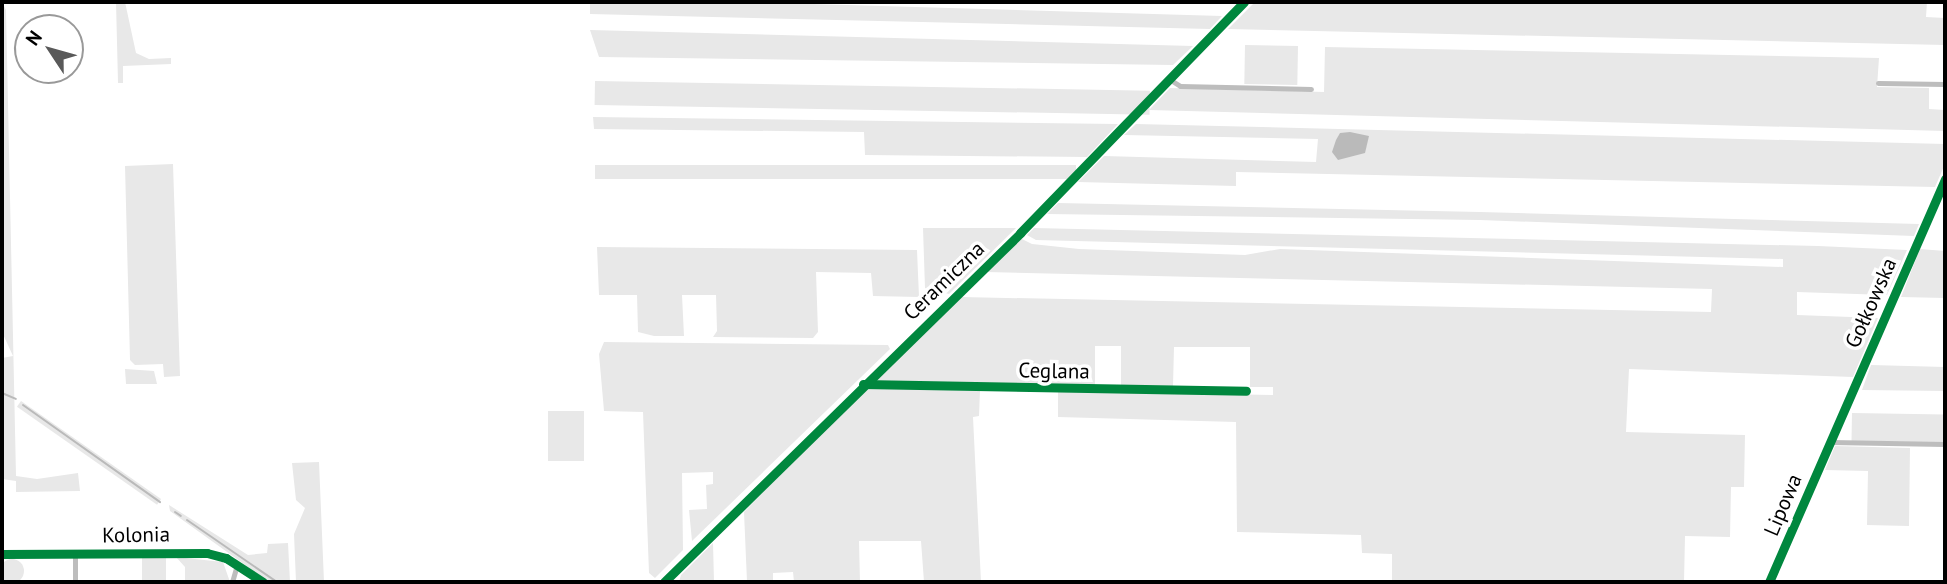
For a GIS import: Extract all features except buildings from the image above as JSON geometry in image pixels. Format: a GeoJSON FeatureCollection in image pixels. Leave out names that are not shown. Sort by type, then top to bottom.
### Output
{"type":"FeatureCollection","features":[{"type":"Feature","properties":{"kind":"street","name":"Ceramiczna"},"geometry":{"type":"LineString","coordinates":[[664,582],[1020,233],[1244,2]]}},
{"type":"Feature","properties":{"kind":"street"},"geometry":{"type":"LineString","coordinates":[[1169,79],[1180,86],[1311,89]]}},
{"type":"Feature","properties":{"kind":"street"},"geometry":{"type":"LineString","coordinates":[[1878,83],[1945,84]]}},
{"type":"Feature","properties":{"kind":"street","name":"Gołkowska"},"geometry":{"type":"LineString","coordinates":[[1830,442],[1945,179]]}},
{"type":"Feature","properties":{"kind":"street","name":"Ceglana"},"geometry":{"type":"LineString","coordinates":[[863,384],[1246,391]]}},
{"type":"Feature","properties":{"kind":"street"},"geometry":{"type":"LineString","coordinates":[[1830,442],[1945,444]]}},
{"type":"Feature","properties":{"kind":"street","name":"Lipowa"},"geometry":{"type":"LineString","coordinates":[[1769,582],[1830,442]]}},
{"type":"Feature","properties":{"kind":"street"},"geometry":{"type":"LineString","coordinates":[[75,553],[75,582]]}},
{"type":"Feature","properties":{"kind":"street","name":"Kolonia"},"geometry":{"type":"LineString","coordinates":[[2,554],[207,553],[237,565],[263,582]]}},
{"type":"Feature","properties":{"kind":"street"},"geometry":{"type":"LineString","coordinates":[[232,582],[237,565]]}},
{"type":"Feature","properties":{"kind":"shaded area"},"geometry":{"type":"Polygon","coordinates":[[[2,2],[6,10],[16,476],[37,479],[78,473],[80,491],[16,492],[16,481],[2,479],[2,358],[13,356],[2,332],[2,2]]]}},
{"type":"Feature","properties":{"kind":"shaded area"},"geometry":{"type":"Polygon","coordinates":[[[116,2],[125,2],[136,53],[149,59],[171,58],[171,64],[123,66],[123,83],[118,83],[116,2]]]}},
{"type":"Feature","properties":{"kind":"shaded area"},"geometry":{"type":"Polygon","coordinates":[[[590,2],[743,2],[1222,16],[1210,29],[590,14],[590,2]]]}},
{"type":"Feature","properties":{"kind":"shaded area"},"geometry":{"type":"Polygon","coordinates":[[[1255,2],[1927,2],[1926,17],[1945,18],[1945,45],[1228,29],[1255,2]]]}},
{"type":"Feature","properties":{"kind":"shaded area"},"geometry":{"type":"Polygon","coordinates":[[[590,30],[1193,46],[1173,65],[599,57],[590,30]]]}},
{"type":"Feature","properties":{"kind":"shaded area"},"geometry":{"type":"Polygon","coordinates":[[[1245,45],[1298,46],[1297,85],[1244,84],[1245,45]]]}},
{"type":"Feature","properties":{"kind":"shaded area"},"geometry":{"type":"Polygon","coordinates":[[[1325,47],[1879,58],[1877,87],[1929,88],[1929,109],[1945,110],[1945,131],[1149,110],[1170,88],[1324,92],[1325,47]]]}},
{"type":"Feature","properties":{"kind":"shaded area"},"geometry":{"type":"Polygon","coordinates":[[[595,81],[1150,91],[1149,115],[595,105],[595,81]]]}},
{"type":"Feature","properties":{"kind":"shaded area"},"geometry":{"type":"Polygon","coordinates":[[[593,117],[1118,124],[1087,157],[865,155],[864,132],[594,129],[593,117]]]}},
{"type":"Feature","properties":{"kind":"shaded area"},"geometry":{"type":"Polygon","coordinates":[[[1136,124],[1945,144],[1945,164],[1935,187],[1236,172],[1236,186],[1078,182],[1104,156],[1316,162],[1318,139],[1124,135],[1136,124]]]}},
{"type":"Feature","properties":{"kind":"shaded area"},"geometry":{"type":"Polygon","coordinates":[[[1340,133],[1369,136],[1365,153],[1338,160],[1332,152],[1336,140],[1340,133]]]}},
{"type":"Feature","properties":{"kind":"shaded area"},"geometry":{"type":"Polygon","coordinates":[[[173,164],[180,376],[164,377],[163,364],[135,365],[130,360],[125,166],[173,164]]]}},
{"type":"Feature","properties":{"kind":"shaded area"},"geometry":{"type":"Polygon","coordinates":[[[595,165],[1076,165],[1076,179],[595,179],[595,165]]]}},
{"type":"Feature","properties":{"kind":"shaded area"},"geometry":{"type":"Polygon","coordinates":[[[1058,203],[1919,224],[1914,236],[1480,220],[1047,214],[1058,203]]]}},
{"type":"Feature","properties":{"kind":"shaded area"},"geometry":{"type":"Polygon","coordinates":[[[923,228],[1016,228],[949,294],[925,288],[923,228]]]}},
{"type":"Feature","properties":{"kind":"shaded area"},"geometry":{"type":"Polygon","coordinates":[[[1034,228],[1907,250],[1887,295],[1797,292],[1797,315],[1878,318],[1853,377],[1629,369],[1626,432],[1745,435],[1744,487],[1731,487],[1730,537],[1685,536],[1684,582],[1392,582],[1392,554],[1362,553],[1361,535],[1237,532],[1236,422],[1058,417],[1058,391],[1273,395],[1273,387],[1250,387],[1250,347],[1174,347],[1173,386],[1121,385],[1121,346],[1095,346],[1095,385],[875,381],[961,297],[1711,312],[1712,289],[986,272],[1020,238],[1032,244],[1079,249],[1245,255],[1280,249],[1783,267],[1783,259],[1036,240],[1027,235],[1034,228]]]}},
{"type":"Feature","properties":{"kind":"shaded area"},"geometry":{"type":"Polygon","coordinates":[[[597,247],[917,250],[919,297],[873,296],[871,273],[816,272],[818,332],[813,338],[713,337],[717,331],[716,295],[682,295],[684,336],[654,336],[638,332],[637,295],[599,295],[597,247]]]}},
{"type":"Feature","properties":{"kind":"shaded area"},"geometry":{"type":"Polygon","coordinates":[[[1920,249],[1945,251],[1945,298],[1901,297],[1920,249]]]}},
{"type":"Feature","properties":{"kind":"shaded area"},"geometry":{"type":"Polygon","coordinates":[[[604,342],[888,345],[890,349],[692,541],[689,510],[707,509],[706,485],[713,484],[713,472],[682,473],[683,550],[655,578],[649,573],[643,412],[604,411],[599,354],[604,342]]]}},
{"type":"Feature","properties":{"kind":"shaded area"},"geometry":{"type":"Polygon","coordinates":[[[1871,365],[1945,367],[1945,391],[1862,390],[1871,365]]]}},
{"type":"Feature","properties":{"kind":"shaded area"},"geometry":{"type":"Polygon","coordinates":[[[125,369],[154,371],[157,384],[126,384],[125,369]]]}},
{"type":"Feature","properties":{"kind":"shaded area"},"geometry":{"type":"Polygon","coordinates":[[[864,387],[980,391],[979,416],[973,417],[981,582],[924,582],[921,541],[859,541],[860,582],[794,582],[793,572],[773,573],[773,582],[747,582],[744,512],[864,387]]]}},
{"type":"Feature","properties":{"kind":"shaded area"},"geometry":{"type":"Polygon","coordinates":[[[21,401],[161,499],[157,505],[17,407],[21,401]]]}},
{"type":"Feature","properties":{"kind":"shaded area"},"geometry":{"type":"Polygon","coordinates":[[[548,411],[584,411],[584,461],[548,461],[548,411]]]}},
{"type":"Feature","properties":{"kind":"shaded area"},"geometry":{"type":"Polygon","coordinates":[[[1852,413],[1945,415],[1944,443],[1852,441],[1852,413]]]}},
{"type":"Feature","properties":{"kind":"shaded area"},"geometry":{"type":"Polygon","coordinates":[[[1835,446],[1910,448],[1909,526],[1867,525],[1868,471],[1825,470],[1835,446]]]}},
{"type":"Feature","properties":{"kind":"shaded area"},"geometry":{"type":"Polygon","coordinates":[[[319,462],[324,582],[296,582],[294,534],[305,508],[296,500],[292,463],[319,462]]]}},
{"type":"Feature","properties":{"kind":"shaded area"},"geometry":{"type":"Polygon","coordinates":[[[169,505],[248,555],[267,553],[268,544],[288,543],[290,582],[269,582],[170,511],[169,505]]]}},
{"type":"Feature","properties":{"kind":"shaded area"},"geometry":{"type":"Polygon","coordinates":[[[713,543],[714,582],[679,582],[681,575],[713,543]]]}},
{"type":"Feature","properties":{"kind":"shaded area"},"geometry":{"type":"Polygon","coordinates":[[[176,557],[223,562],[230,582],[185,582],[185,567],[176,557]]]}},
{"type":"Feature","properties":{"kind":"shaded area"},"geometry":{"type":"Polygon","coordinates":[[[142,558],[166,558],[166,582],[142,582],[142,558]]]}},
{"type":"Feature","properties":{"kind":"shaded area"},"geometry":{"type":"Polygon","coordinates":[[[12,559],[21,562],[24,571],[21,580],[12,583],[3,580],[0,571],[3,562],[12,559]]]}},
{"type":"Feature","properties":{"kind":"waterway"},"geometry":{"type":"LineString","coordinates":[[2,393],[16,399]]}},
{"type":"Feature","properties":{"kind":"waterway"},"geometry":{"type":"LineString","coordinates":[[23,405],[160,502]]}},
{"type":"Feature","properties":{"kind":"waterway"},"geometry":{"type":"LineString","coordinates":[[175,512],[181,516]]}},
{"type":"Feature","properties":{"kind":"waterway"},"geometry":{"type":"LineString","coordinates":[[187,520],[277,582]]}},
{"type":"Feature","properties":{"kind":"cycle path"},"geometry":{"type":"LineString","coordinates":[[664,582],[1020,233],[1244,2]]}},
{"type":"Feature","properties":{"kind":"cycle path"},"geometry":{"type":"LineString","coordinates":[[1769,582],[1945,179]]}},
{"type":"Feature","properties":{"kind":"cycle path"},"geometry":{"type":"LineString","coordinates":[[863,384],[1246,391]]}},
{"type":"Feature","properties":{"kind":"cycle path"},"geometry":{"type":"LineString","coordinates":[[2,554],[207,553],[226,558],[263,582]]}}]}
